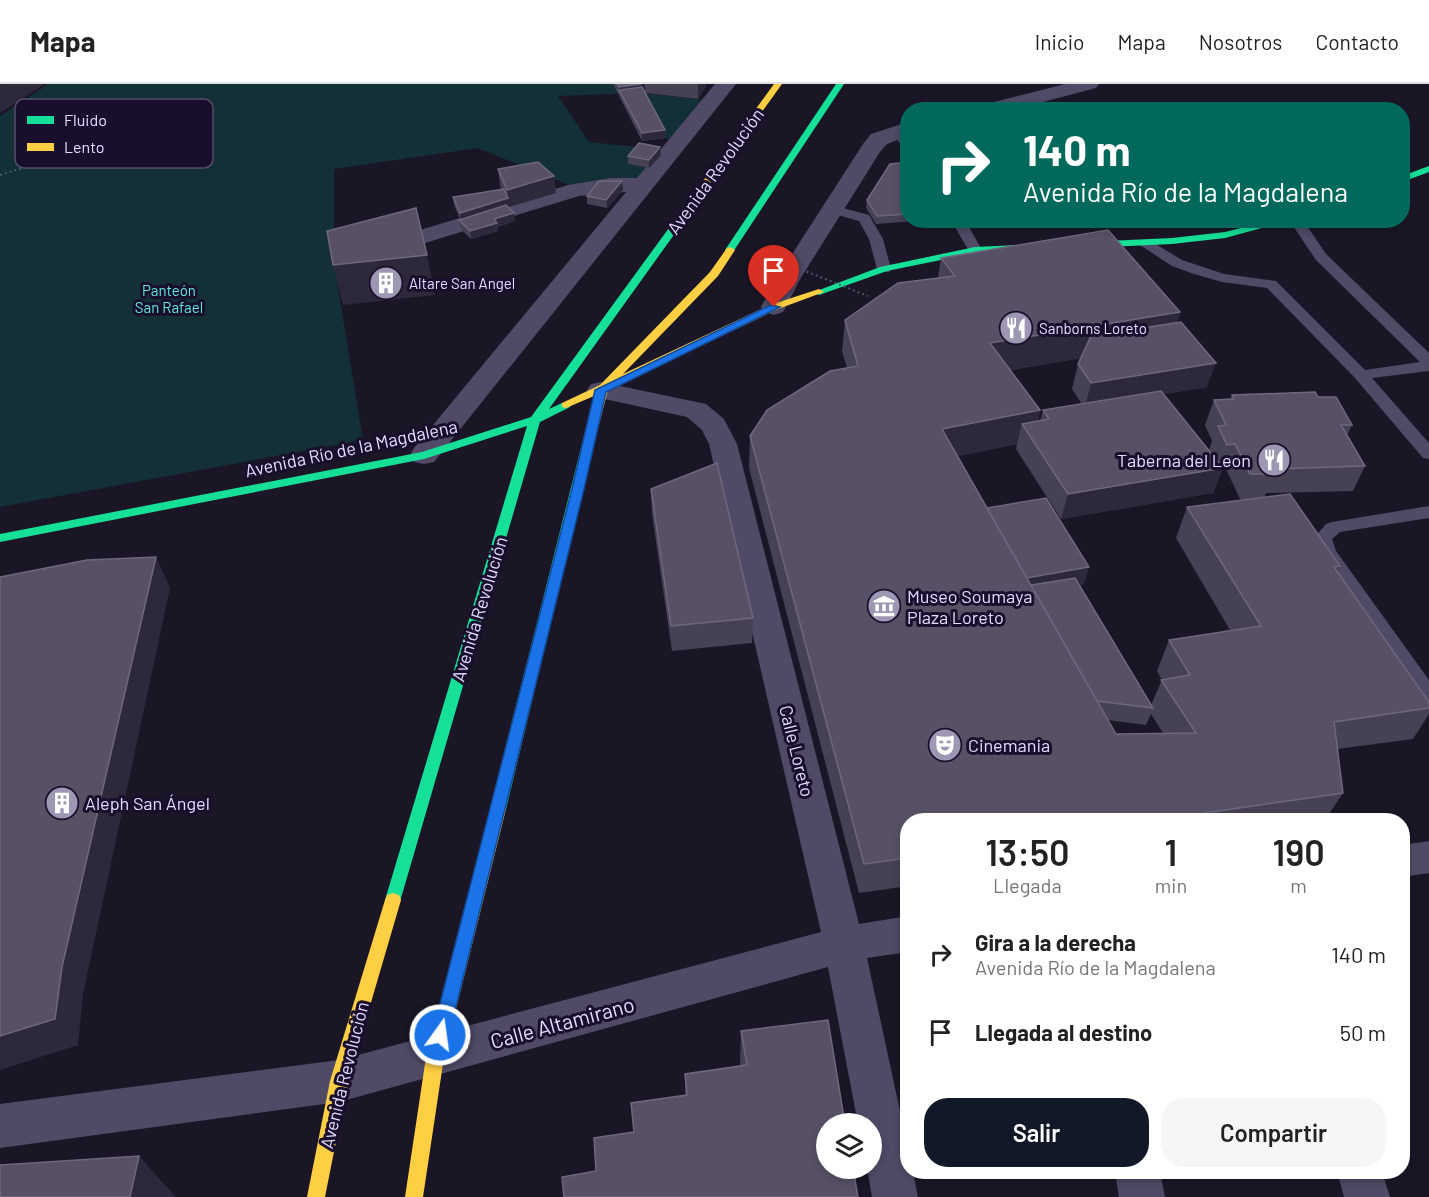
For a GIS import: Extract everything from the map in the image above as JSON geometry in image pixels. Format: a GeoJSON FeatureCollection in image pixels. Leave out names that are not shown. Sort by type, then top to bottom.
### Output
{"type":"FeatureCollection","features":[{"type":"Feature","properties":{"kind":"main road","name":"Avenida Revolución"},"geometry":{"type":"LineString","coordinates":[[316,1197],[339,1081],[535,420],[778,84]]}},
{"type":"Feature","properties":{"kind":"main road"},"geometry":{"type":"LineString","coordinates":[[414,1197],[435,1057],[601,390],[714,274],[840,84]]}},
{"type":"Feature","properties":{"kind":"main road"},"geometry":{"type":"LineString","coordinates":[[1410,176],[1429,169]]}},
{"type":"Feature","properties":{"kind":"main road","name":"Avenida Río de la Magdalena"},"geometry":{"type":"LineString","coordinates":[[0,538],[424,454],[535,420],[774,307],[884,269],[975,250],[1144,243],[1225,235],[1254,228]]}},
{"type":"Feature","properties":{"kind":"street"},"geometry":{"type":"LineString","coordinates":[[424,454],[726,84]]}},
{"type":"Feature","properties":{"kind":"street"},"geometry":{"type":"LineString","coordinates":[[1017,102],[1089,84]]}},
{"type":"Feature","properties":{"kind":"street"},"geometry":{"type":"LineString","coordinates":[[774,307],[790,276],[871,148],[879,139],[900,136]]}},
{"type":"Feature","properties":{"kind":"street"},"geometry":{"type":"LineString","coordinates":[[357,257],[576,190],[611,185],[644,185]]}},
{"type":"Feature","properties":{"kind":"street","name":"Calle Loreto"},"geometry":{"type":"LineString","coordinates":[[601,390],[696,410],[714,426],[723,444],[844,944],[895,1197]]}},
{"type":"Feature","properties":{"kind":"street"},"geometry":{"type":"LineString","coordinates":[[1410,860],[1429,857]]}},
{"type":"Feature","properties":{"kind":"street","name":"Calle Altamirano"},"geometry":{"type":"LineString","coordinates":[[0,1126],[339,1081],[435,1057],[844,944],[900,935]]}},
{"type":"Feature","properties":{"kind":"street"},"geometry":{"type":"LineString","coordinates":[[1139,1179],[1143,1197]]}},
{"type":"Feature","properties":{"kind":"street"},"geometry":{"type":"LineString","coordinates":[[1362,1179],[1367,1197]]}},
{"type":"Feature","properties":{"kind":"lane"},"geometry":{"type":"LineString","coordinates":[[832,209],[869,217],[884,269]]}},
{"type":"Feature","properties":{"kind":"lane"},"geometry":{"type":"LineString","coordinates":[[963,228],[975,250]]}},
{"type":"Feature","properties":{"kind":"lane"},"geometry":{"type":"LineString","coordinates":[[1301,228],[1321,257],[1429,364]]}},
{"type":"Feature","properties":{"kind":"lane"},"geometry":{"type":"LineString","coordinates":[[1144,243],[1177,263],[1199,272],[1222,278],[1271,284],[1361,375],[1429,454]]}},
{"type":"Feature","properties":{"kind":"lane"},"geometry":{"type":"LineString","coordinates":[[1361,375],[1429,364]]}},
{"type":"Feature","properties":{"kind":"lane"},"geometry":{"type":"LineString","coordinates":[[1429,512],[1340,526],[1332,528],[1323,538],[1328,552],[1429,696]]}},
{"type":"Feature","properties":{"kind":"path"},"geometry":{"type":"LineString","coordinates":[[0,175],[22,168]]}},
{"type":"Feature","properties":{"kind":"path"},"geometry":{"type":"LineString","coordinates":[[760,253],[868,296]]}},
{"type":"Feature","properties":{"kind":"green space","name":"Panteón San Rafael"},"geometry":{"type":"Polygon","coordinates":[[[48,84],[639,84],[644,93],[705,100],[670,144],[643,93],[558,96],[589,142],[665,150],[629,164],[649,168],[640,180],[573,187],[478,148],[334,169],[334,263],[363,440],[0,507],[0,116],[15,106],[15,168],[213,168],[213,99],[26,99],[48,84]]]}},
{"type":"Feature","properties":{"kind":"building"},"geometry":{"type":"Polygon","coordinates":[[[617,84],[642,84],[619,87],[617,84]]]}},
{"type":"Feature","properties":{"kind":"building"},"geometry":{"type":"Polygon","coordinates":[[[642,87],[665,130],[642,133],[619,90],[642,87]]]}},
{"type":"Feature","properties":{"kind":"building"},"geometry":{"type":"Polygon","coordinates":[[[639,143],[660,147],[649,160],[628,156],[639,143]]]}},
{"type":"Feature","properties":{"kind":"building"},"geometry":{"type":"Polygon","coordinates":[[[538,162],[554,176],[507,190],[498,169],[538,162]]]}},
{"type":"Feature","properties":{"kind":"building"},"geometry":{"type":"Polygon","coordinates":[[[900,163],[900,215],[877,216],[867,200],[890,164],[900,163]]]}},
{"type":"Feature","properties":{"kind":"building"},"geometry":{"type":"Polygon","coordinates":[[[599,181],[622,181],[606,200],[587,196],[599,181]]]}},
{"type":"Feature","properties":{"kind":"building"},"geometry":{"type":"Polygon","coordinates":[[[504,189],[508,198],[460,213],[453,197],[504,189]]]}},
{"type":"Feature","properties":{"kind":"building"},"geometry":{"type":"Polygon","coordinates":[[[506,205],[514,213],[494,219],[497,223],[470,231],[459,220],[506,205]]]}},
{"type":"Feature","properties":{"kind":"building"},"geometry":{"type":"Polygon","coordinates":[[[416,208],[427,255],[333,265],[327,231],[416,208]]]}},
{"type":"Feature","properties":{"kind":"building"},"geometry":{"type":"Polygon","coordinates":[[[1108,230],[1180,312],[990,343],[1040,410],[942,429],[1116,734],[1196,733],[1161,680],[1190,675],[1169,640],[1261,626],[1187,507],[1290,494],[1340,566],[1334,567],[1429,702],[1429,708],[1334,722],[1343,793],[1205,813],[900,813],[900,859],[864,864],[750,436],[767,410],[830,371],[858,366],[845,320],[898,283],[955,276],[941,258],[1108,230]]]}},
{"type":"Feature","properties":{"kind":"building"},"geometry":{"type":"Polygon","coordinates":[[[1181,322],[1216,363],[1091,383],[1078,364],[1091,336],[1181,322]]]}},
{"type":"Feature","properties":{"kind":"building"},"geometry":{"type":"Polygon","coordinates":[[[1161,391],[1223,468],[1068,494],[1022,424],[1049,419],[1043,410],[1161,391]]]}},
{"type":"Feature","properties":{"kind":"building"},"geometry":{"type":"Polygon","coordinates":[[[1315,392],[1318,397],[1336,397],[1352,425],[1341,425],[1365,466],[1273,469],[1275,474],[1250,474],[1235,444],[1227,445],[1218,426],[1226,425],[1214,400],[1234,399],[1232,395],[1315,392]]]}},
{"type":"Feature","properties":{"kind":"building"},"geometry":{"type":"Polygon","coordinates":[[[717,463],[753,618],[671,626],[651,489],[717,463]]]}},
{"type":"Feature","properties":{"kind":"building"},"geometry":{"type":"Polygon","coordinates":[[[1046,498],[1089,567],[1027,578],[987,508],[1046,498]]]}},
{"type":"Feature","properties":{"kind":"building","name":"Aleph San Ángel"},"geometry":{"type":"Polygon","coordinates":[[[156,557],[62,967],[55,1019],[0,1036],[0,577],[87,560],[156,557]]]}},
{"type":"Feature","properties":{"kind":"building"},"geometry":{"type":"Polygon","coordinates":[[[1075,578],[1153,708],[1097,701],[1031,585],[1075,578]]]}},
{"type":"Feature","properties":{"kind":"building"},"geometry":{"type":"Polygon","coordinates":[[[828,1020],[843,1113],[816,1113],[816,1179],[855,1179],[858,1197],[564,1197],[562,1177],[596,1171],[594,1138],[634,1132],[631,1103],[687,1095],[685,1074],[747,1065],[741,1031],[828,1020]]]}},
{"type":"Feature","properties":{"kind":"building"},"geometry":{"type":"Polygon","coordinates":[[[139,1156],[130,1197],[0,1197],[0,1165],[139,1156]]]}},
{"type":"Feature","properties":{"kind":"traffic: fast"},"geometry":{"type":"LineString","coordinates":[[730,250],[840,84]]}},
{"type":"Feature","properties":{"kind":"traffic: fast"},"geometry":{"type":"LineString","coordinates":[[1410,176],[1429,169]]}},
{"type":"Feature","properties":{"kind":"traffic: fast"},"geometry":{"type":"LineString","coordinates":[[393,900],[535,420],[696,197]]}},
{"type":"Feature","properties":{"kind":"traffic: fast"},"geometry":{"type":"LineString","coordinates":[[819,292],[884,269],[975,250],[1172,241],[1225,235],[1254,228]]}},
{"type":"Feature","properties":{"kind":"traffic: fast"},"geometry":{"type":"LineString","coordinates":[[0,538],[424,455],[535,420],[566,405]]}},
{"type":"Feature","properties":{"kind":"traffic: fast"},"geometry":{"type":"LineString","coordinates":[[498,809],[589,440]]}},
{"type":"Feature","properties":{"kind":"traffic: slow"},"geometry":{"type":"LineString","coordinates":[[696,197],[778,84]]}},
{"type":"Feature","properties":{"kind":"traffic: slow"},"geometry":{"type":"LineString","coordinates":[[589,440],[601,390],[714,274],[730,250]]}},
{"type":"Feature","properties":{"kind":"traffic: slow"},"geometry":{"type":"LineString","coordinates":[[566,405],[774,307],[819,292]]}},
{"type":"Feature","properties":{"kind":"traffic: slow"},"geometry":{"type":"LineString","coordinates":[[414,1197],[435,1057],[498,809]]}},
{"type":"Feature","properties":{"kind":"traffic: slow"},"geometry":{"type":"LineString","coordinates":[[316,1197],[339,1081],[393,900]]}},
{"type":"Feature","properties":{"kind":"place","name":"Altare San Angel"},"geometry":{"type":"Point","coordinates":[386,283]}},
{"type":"Feature","properties":{"kind":"place","name":"Sanborns Loreto"},"geometry":{"type":"Point","coordinates":[1016,328]}},
{"type":"Feature","properties":{"kind":"place","name":"Taberna del Leon"},"geometry":{"type":"Point","coordinates":[1274,460]}},
{"type":"Feature","properties":{"kind":"place","name":"Museo Soumaya Plaza Loreto"},"geometry":{"type":"Point","coordinates":[884,606]}},
{"type":"Feature","properties":{"kind":"place","name":"Cinemania"},"geometry":{"type":"Point","coordinates":[945,745]}},
{"type":"Feature","properties":{"kind":"place","name":"Aleph San Ángel"},"geometry":{"type":"Point","coordinates":[62,803]}},
{"type":"Feature","properties":{"kind":"route"},"geometry":{"type":"LineString","coordinates":[[440,1035],[601,390],[774,307]]}}]}
